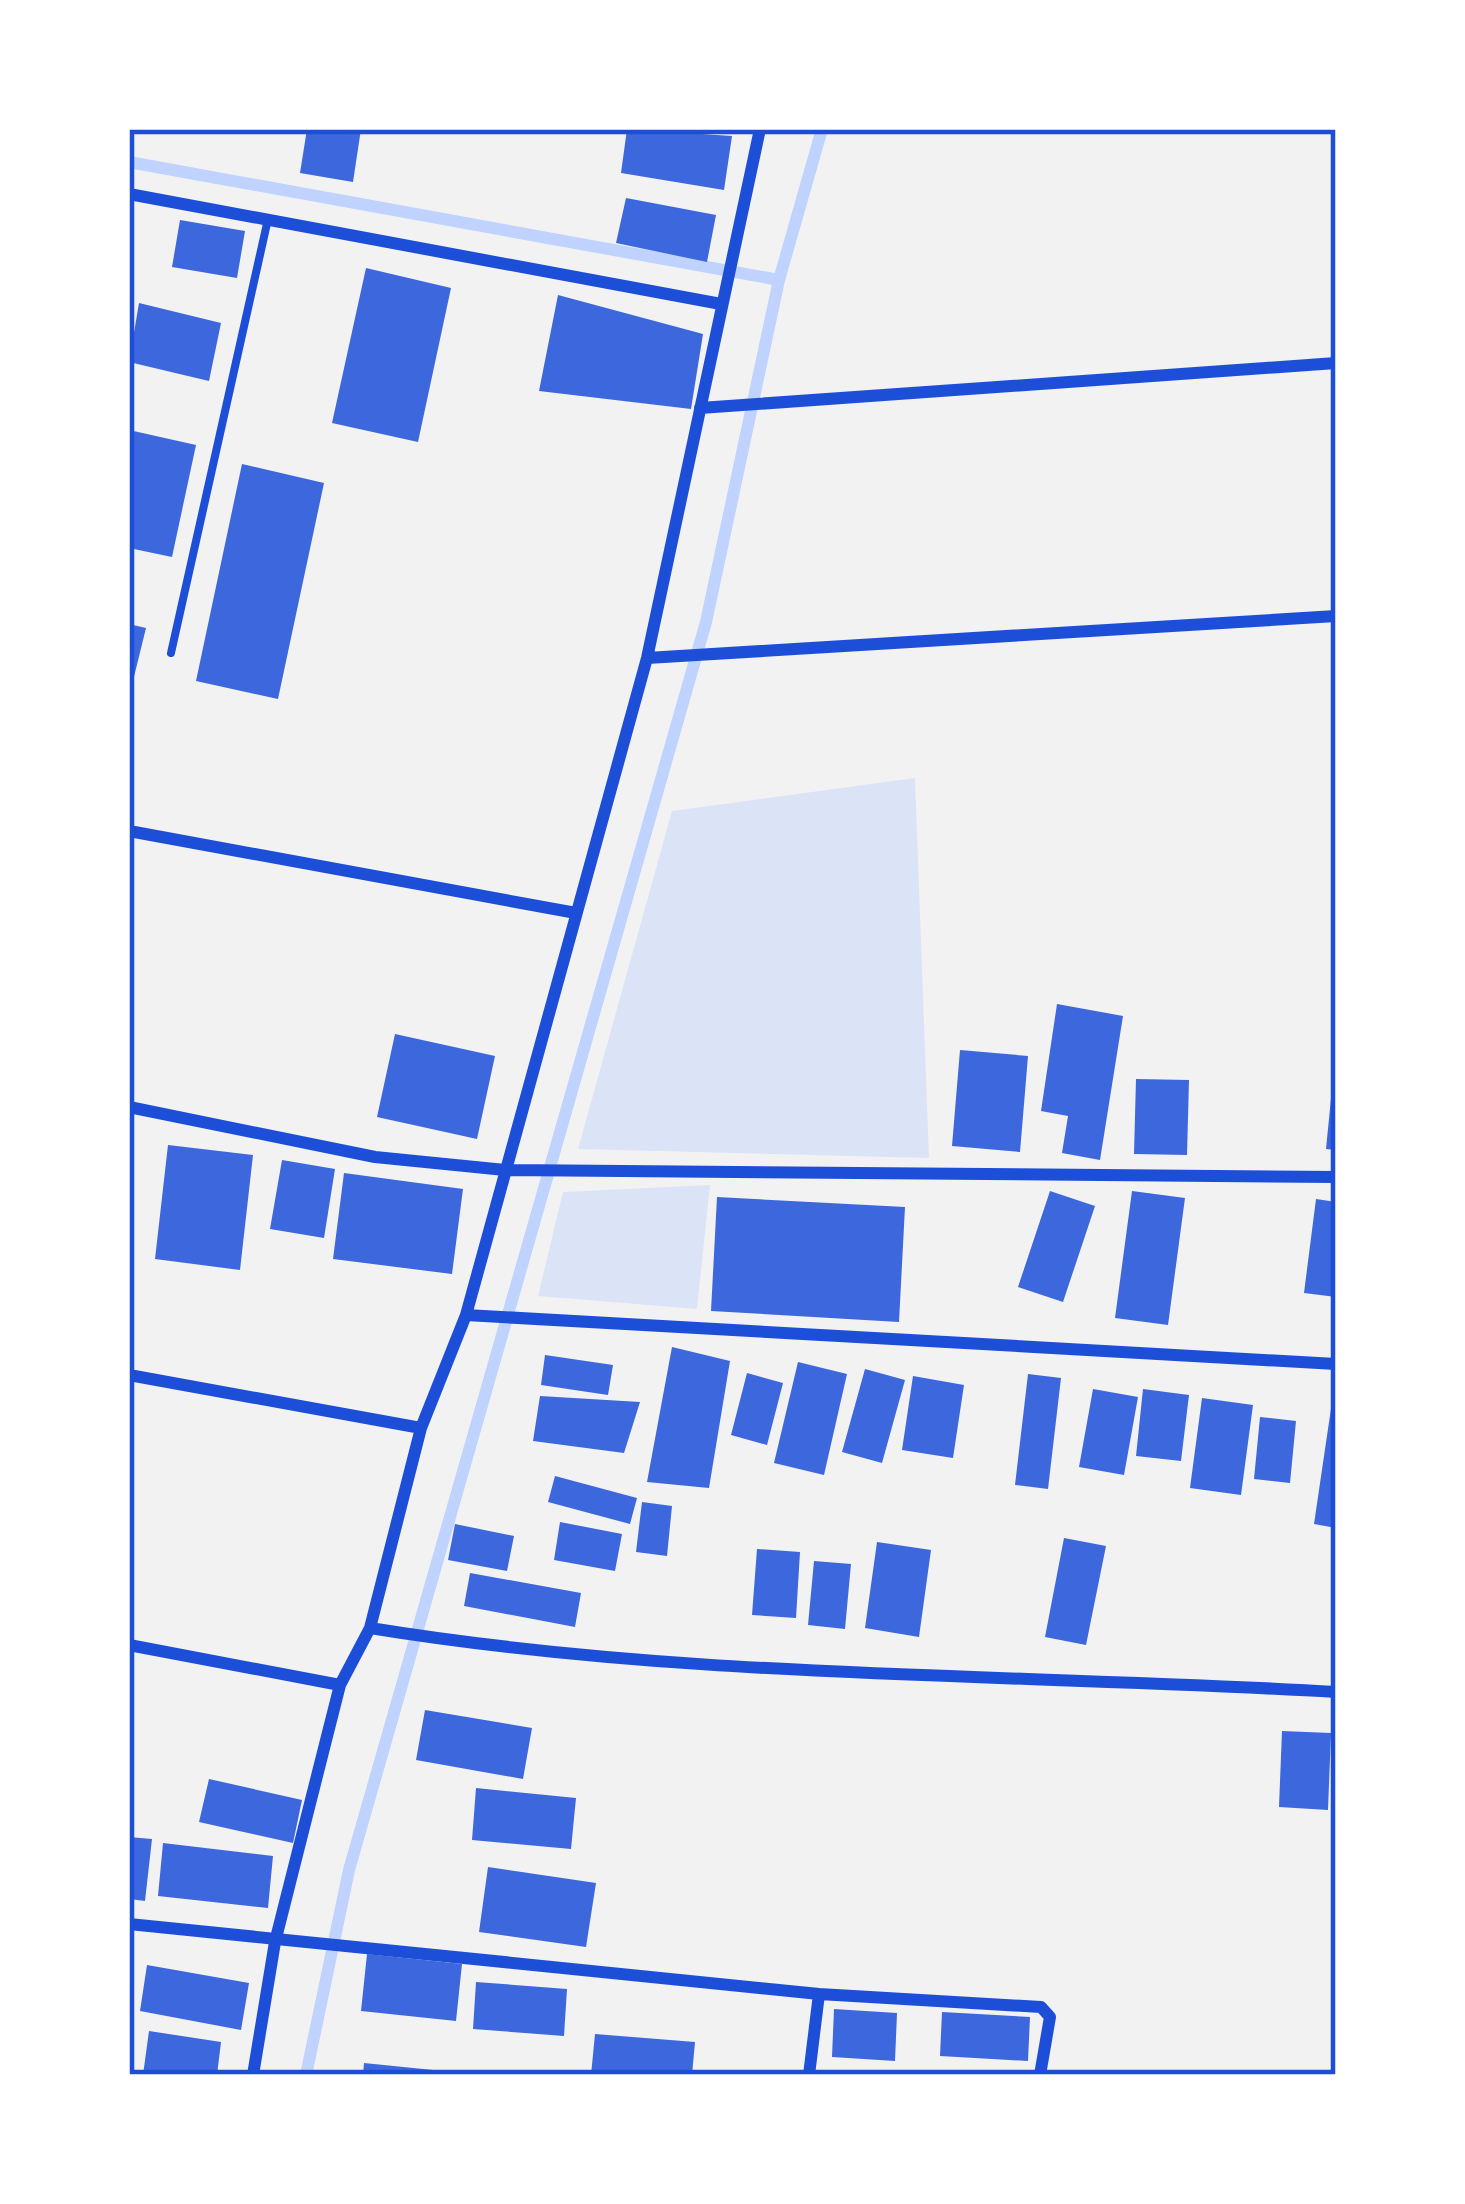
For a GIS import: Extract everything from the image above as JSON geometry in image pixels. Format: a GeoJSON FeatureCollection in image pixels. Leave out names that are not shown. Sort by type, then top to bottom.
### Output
{"type":"FeatureCollection","features":[{"type":"Feature","properties":{"kind":"street"},"geometry":{"type":"LineString","coordinates":[[253,2075],[276,1942],[340,1685],[370,1628],[422,1428],[466,1315],[647,658],[760,129]]}},
{"type":"Feature","properties":{"kind":"street"},"geometry":{"type":"LineString","coordinates":[[129,194],[721,304]]}},
{"type":"Feature","properties":{"kind":"street"},"geometry":{"type":"LineString","coordinates":[[700,408],[1336,363]]}},
{"type":"Feature","properties":{"kind":"street"},"geometry":{"type":"LineString","coordinates":[[647,658],[1336,616]]}},
{"type":"Feature","properties":{"kind":"street"},"geometry":{"type":"LineString","coordinates":[[129,831],[576,913]]}},
{"type":"Feature","properties":{"kind":"street"},"geometry":{"type":"LineString","coordinates":[[129,1107],[375,1157],[505,1169],[1336,1177]]}},
{"type":"Feature","properties":{"kind":"street"},"geometry":{"type":"LineString","coordinates":[[466,1315],[1336,1364]]}},
{"type":"Feature","properties":{"kind":"street"},"geometry":{"type":"LineString","coordinates":[[129,1375],[422,1428]]}},
{"type":"Feature","properties":{"kind":"street"},"geometry":{"type":"LineString","coordinates":[[370,1628],[496,1648],[670,1664],[1336,1692]]}},
{"type":"Feature","properties":{"kind":"street"},"geometry":{"type":"LineString","coordinates":[[129,1645],[340,1685]]}},
{"type":"Feature","properties":{"kind":"street"},"geometry":{"type":"LineString","coordinates":[[129,1924],[819,1994],[1041,2007],[1050,2017],[1040,2075]]}},
{"type":"Feature","properties":{"kind":"street"},"geometry":{"type":"LineString","coordinates":[[809,2075],[819,1994]]}},
{"type":"Feature","properties":{"kind":"lane"},"geometry":{"type":"LineString","coordinates":[[171,653],[269,217]]}},
{"type":"Feature","properties":{"kind":"shaded area"},"geometry":{"type":"Polygon","coordinates":[[[915,778],[929,1158],[578,1149],[672,811],[915,778]]]}},
{"type":"Feature","properties":{"kind":"shaded area"},"geometry":{"type":"Polygon","coordinates":[[[710,1185],[697,1309],[538,1296],[563,1192],[710,1185]]]}},
{"type":"Feature","properties":{"kind":"building"},"geometry":{"type":"Polygon","coordinates":[[[307,129],[361,129],[353,182],[300,173],[307,129]]]}},
{"type":"Feature","properties":{"kind":"building"},"geometry":{"type":"Polygon","coordinates":[[[627,129],[732,136],[724,190],[621,173],[627,129]]]}},
{"type":"Feature","properties":{"kind":"building"},"geometry":{"type":"Polygon","coordinates":[[[626,198],[716,215],[707,262],[616,243],[626,198]]]}},
{"type":"Feature","properties":{"kind":"building"},"geometry":{"type":"Polygon","coordinates":[[[180,220],[245,231],[237,278],[172,267],[180,220]]]}},
{"type":"Feature","properties":{"kind":"building"},"geometry":{"type":"Polygon","coordinates":[[[366,268],[451,288],[418,442],[332,423],[366,268]]]}},
{"type":"Feature","properties":{"kind":"building"},"geometry":{"type":"Polygon","coordinates":[[[558,295],[703,334],[691,409],[539,391],[558,295]]]}},
{"type":"Feature","properties":{"kind":"building"},"geometry":{"type":"Polygon","coordinates":[[[139,303],[221,323],[209,381],[129,362],[139,303]]]}},
{"type":"Feature","properties":{"kind":"building"},"geometry":{"type":"Polygon","coordinates":[[[129,430],[196,445],[172,557],[129,548],[129,430]]]}},
{"type":"Feature","properties":{"kind":"building"},"geometry":{"type":"Polygon","coordinates":[[[242,464],[324,483],[278,699],[196,681],[242,464]]]}},
{"type":"Feature","properties":{"kind":"building"},"geometry":{"type":"Polygon","coordinates":[[[129,624],[146,628],[131,689],[129,689],[129,624]]]}},
{"type":"Feature","properties":{"kind":"building"},"geometry":{"type":"Polygon","coordinates":[[[1057,1004],[1123,1016],[1100,1160],[1062,1153],[1068,1116],[1041,1111],[1057,1004]]]}},
{"type":"Feature","properties":{"kind":"building"},"geometry":{"type":"Polygon","coordinates":[[[395,1034],[495,1056],[477,1139],[377,1117],[395,1034]]]}},
{"type":"Feature","properties":{"kind":"building"},"geometry":{"type":"Polygon","coordinates":[[[960,1050],[1028,1056],[1020,1152],[952,1146],[960,1050]]]}},
{"type":"Feature","properties":{"kind":"building"},"geometry":{"type":"Polygon","coordinates":[[[1336,1078],[1336,1150],[1326,1149],[1336,1078]]]}},
{"type":"Feature","properties":{"kind":"building"},"geometry":{"type":"Polygon","coordinates":[[[1136,1079],[1189,1080],[1187,1155],[1134,1154],[1136,1079]]]}},
{"type":"Feature","properties":{"kind":"building"},"geometry":{"type":"Polygon","coordinates":[[[168,1145],[253,1155],[240,1270],[155,1259],[168,1145]]]}},
{"type":"Feature","properties":{"kind":"building"},"geometry":{"type":"Polygon","coordinates":[[[282,1160],[335,1169],[324,1238],[270,1229],[282,1160]]]}},
{"type":"Feature","properties":{"kind":"building"},"geometry":{"type":"Polygon","coordinates":[[[344,1173],[463,1189],[452,1274],[333,1259],[344,1173]]]}},
{"type":"Feature","properties":{"kind":"building"},"geometry":{"type":"Polygon","coordinates":[[[1050,1191],[1095,1206],[1063,1302],[1018,1287],[1050,1191]]]}},
{"type":"Feature","properties":{"kind":"building"},"geometry":{"type":"Polygon","coordinates":[[[1132,1191],[1185,1198],[1168,1325],[1115,1318],[1132,1191]]]}},
{"type":"Feature","properties":{"kind":"building"},"geometry":{"type":"Polygon","coordinates":[[[717,1197],[905,1207],[899,1322],[711,1311],[717,1197]]]}},
{"type":"Feature","properties":{"kind":"building"},"geometry":{"type":"Polygon","coordinates":[[[1316,1199],[1336,1202],[1336,1297],[1304,1293],[1316,1199]]]}},
{"type":"Feature","properties":{"kind":"building"},"geometry":{"type":"Polygon","coordinates":[[[672,1347],[730,1361],[709,1488],[647,1482],[672,1347]]]}},
{"type":"Feature","properties":{"kind":"building"},"geometry":{"type":"Polygon","coordinates":[[[545,1355],[613,1365],[608,1395],[541,1385],[545,1355]]]}},
{"type":"Feature","properties":{"kind":"building"},"geometry":{"type":"Polygon","coordinates":[[[798,1362],[847,1374],[824,1475],[774,1463],[798,1362]]]}},
{"type":"Feature","properties":{"kind":"building"},"geometry":{"type":"Polygon","coordinates":[[[865,1369],[905,1380],[882,1463],[842,1452],[865,1369]]]}},
{"type":"Feature","properties":{"kind":"building"},"geometry":{"type":"Polygon","coordinates":[[[747,1373],[783,1383],[767,1445],[731,1435],[747,1373]]]}},
{"type":"Feature","properties":{"kind":"building"},"geometry":{"type":"Polygon","coordinates":[[[1028,1374],[1061,1378],[1048,1489],[1015,1485],[1028,1374]]]}},
{"type":"Feature","properties":{"kind":"building"},"geometry":{"type":"Polygon","coordinates":[[[913,1376],[964,1385],[953,1458],[902,1450],[913,1376]]]}},
{"type":"Feature","properties":{"kind":"building"},"geometry":{"type":"Polygon","coordinates":[[[1093,1389],[1138,1397],[1124,1475],[1079,1467],[1093,1389]]]}},
{"type":"Feature","properties":{"kind":"building"},"geometry":{"type":"Polygon","coordinates":[[[1143,1389],[1189,1395],[1181,1461],[1136,1456],[1143,1389]]]}},
{"type":"Feature","properties":{"kind":"building"},"geometry":{"type":"Polygon","coordinates":[[[1336,1395],[1336,1528],[1314,1524],[1336,1395]]]}},
{"type":"Feature","properties":{"kind":"building"},"geometry":{"type":"Polygon","coordinates":[[[540,1396],[640,1402],[624,1453],[533,1441],[540,1396]]]}},
{"type":"Feature","properties":{"kind":"building"},"geometry":{"type":"Polygon","coordinates":[[[1202,1398],[1253,1405],[1241,1495],[1190,1488],[1202,1398]]]}},
{"type":"Feature","properties":{"kind":"building"},"geometry":{"type":"Polygon","coordinates":[[[1260,1417],[1296,1421],[1290,1483],[1254,1479],[1260,1417]]]}},
{"type":"Feature","properties":{"kind":"building"},"geometry":{"type":"Polygon","coordinates":[[[555,1476],[637,1498],[630,1524],[548,1502],[555,1476]]]}},
{"type":"Feature","properties":{"kind":"building"},"geometry":{"type":"Polygon","coordinates":[[[642,1502],[672,1506],[667,1556],[636,1552],[642,1502]]]}},
{"type":"Feature","properties":{"kind":"building"},"geometry":{"type":"Polygon","coordinates":[[[560,1522],[622,1534],[615,1571],[554,1560],[560,1522]]]}},
{"type":"Feature","properties":{"kind":"building"},"geometry":{"type":"Polygon","coordinates":[[[455,1524],[514,1536],[507,1571],[448,1560],[455,1524]]]}},
{"type":"Feature","properties":{"kind":"building"},"geometry":{"type":"Polygon","coordinates":[[[1064,1538],[1106,1546],[1086,1645],[1045,1637],[1064,1538]]]}},
{"type":"Feature","properties":{"kind":"building"},"geometry":{"type":"Polygon","coordinates":[[[877,1542],[931,1550],[919,1637],[865,1628],[877,1542]]]}},
{"type":"Feature","properties":{"kind":"building"},"geometry":{"type":"Polygon","coordinates":[[[757,1549],[800,1552],[796,1618],[752,1615],[757,1549]]]}},
{"type":"Feature","properties":{"kind":"building"},"geometry":{"type":"Polygon","coordinates":[[[814,1561],[851,1564],[845,1629],[808,1625],[814,1561]]]}},
{"type":"Feature","properties":{"kind":"building"},"geometry":{"type":"Polygon","coordinates":[[[470,1573],[581,1593],[575,1627],[464,1606],[470,1573]]]}},
{"type":"Feature","properties":{"kind":"building"},"geometry":{"type":"Polygon","coordinates":[[[425,1710],[532,1728],[523,1779],[416,1760],[425,1710]]]}},
{"type":"Feature","properties":{"kind":"building"},"geometry":{"type":"Polygon","coordinates":[[[1282,1731],[1331,1733],[1328,1810],[1279,1807],[1282,1731]]]}},
{"type":"Feature","properties":{"kind":"building"},"geometry":{"type":"Polygon","coordinates":[[[209,1779],[302,1800],[293,1843],[199,1822],[209,1779]]]}},
{"type":"Feature","properties":{"kind":"building"},"geometry":{"type":"Polygon","coordinates":[[[476,1788],[576,1798],[571,1849],[472,1840],[476,1788]]]}},
{"type":"Feature","properties":{"kind":"building"},"geometry":{"type":"Polygon","coordinates":[[[129,1837],[152,1839],[145,1901],[129,1899],[129,1837]]]}},
{"type":"Feature","properties":{"kind":"building"},"geometry":{"type":"Polygon","coordinates":[[[163,1843],[273,1856],[268,1908],[158,1896],[163,1843]]]}},
{"type":"Feature","properties":{"kind":"building"},"geometry":{"type":"Polygon","coordinates":[[[488,1867],[596,1883],[586,1947],[479,1932],[488,1867]]]}},
{"type":"Feature","properties":{"kind":"building"},"geometry":{"type":"Polygon","coordinates":[[[367,1954],[462,1964],[456,2021],[361,2011],[367,1954]]]}},
{"type":"Feature","properties":{"kind":"building"},"geometry":{"type":"Polygon","coordinates":[[[147,1965],[249,1983],[241,2030],[140,2011],[147,1965]]]}},
{"type":"Feature","properties":{"kind":"building"},"geometry":{"type":"Polygon","coordinates":[[[476,1982],[567,1989],[564,2036],[473,2029],[476,1982]]]}},
{"type":"Feature","properties":{"kind":"building"},"geometry":{"type":"Polygon","coordinates":[[[834,2009],[897,2013],[895,2061],[832,2057],[834,2009]]]}},
{"type":"Feature","properties":{"kind":"building"},"geometry":{"type":"Polygon","coordinates":[[[942,2012],[1030,2017],[1028,2061],[940,2056],[942,2012]]]}},
{"type":"Feature","properties":{"kind":"building"},"geometry":{"type":"Polygon","coordinates":[[[149,2031],[221,2042],[217,2075],[143,2075],[149,2031]]]}},
{"type":"Feature","properties":{"kind":"building"},"geometry":{"type":"Polygon","coordinates":[[[595,2034],[695,2042],[692,2075],[591,2075],[595,2034]]]}},
{"type":"Feature","properties":{"kind":"building"},"geometry":{"type":"Polygon","coordinates":[[[364,2063],[453,2072],[453,2075],[363,2075],[364,2063]]]}},
{"type":"Feature","properties":{"kind":"waterway"},"geometry":{"type":"LineString","coordinates":[[306,2075],[349,1870],[706,622],[779,280],[822,129]]}},
{"type":"Feature","properties":{"kind":"waterway"},"geometry":{"type":"LineString","coordinates":[[129,162],[779,280]]}}]}
